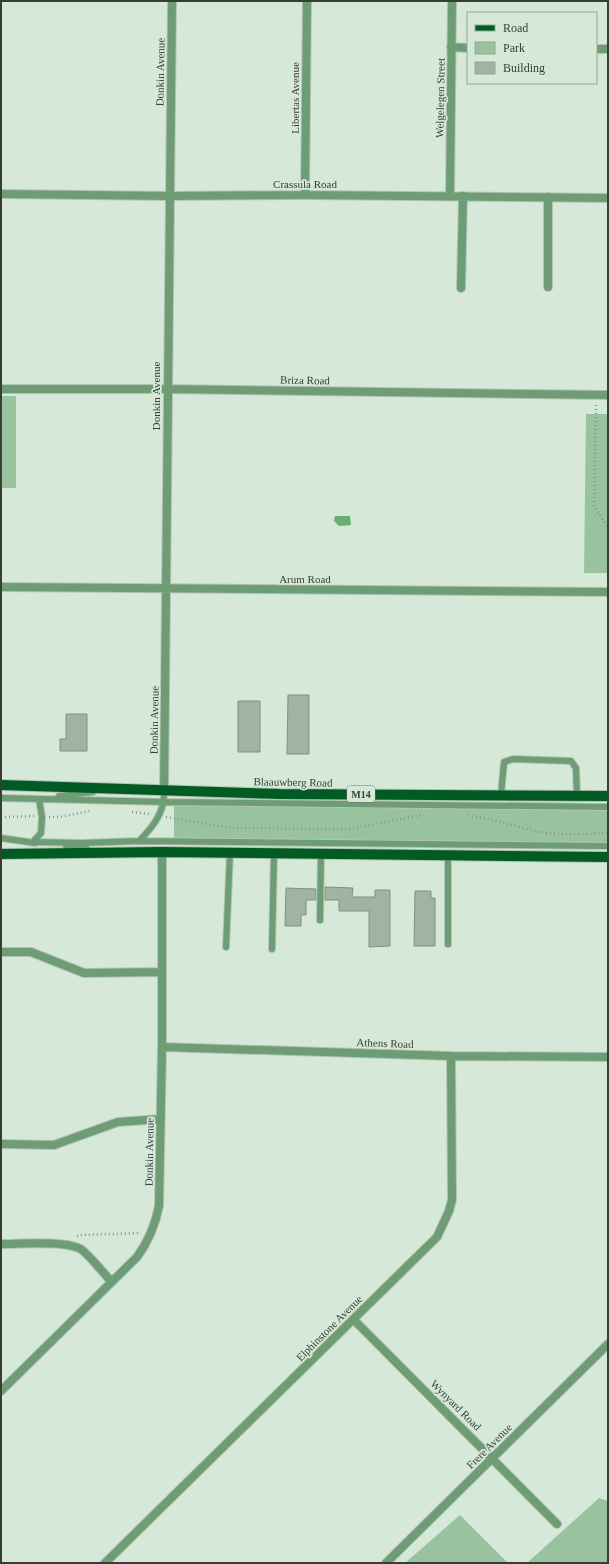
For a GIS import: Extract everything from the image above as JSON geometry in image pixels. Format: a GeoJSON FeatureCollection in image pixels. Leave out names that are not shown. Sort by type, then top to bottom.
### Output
{"type":"FeatureCollection","features":[{"type":"Feature","properties":{"kind":"main road","name":"Blaauwberg Road"},"geometry":{"type":"LineString","coordinates":[[1,785],[280,794],[608,796]]}},
{"type":"Feature","properties":{"kind":"main road"},"geometry":{"type":"LineString","coordinates":[[1,854],[230,852],[608,857]]}},
{"type":"Feature","properties":{"kind":"street","name":"Donkin Avenue"},"geometry":{"type":"LineString","coordinates":[[164,791],[172,1]]}},
{"type":"Feature","properties":{"kind":"street","name":"Libertas Avenue"},"geometry":{"type":"LineString","coordinates":[[305,195],[307,1]]}},
{"type":"Feature","properties":{"kind":"street","name":"Welgelegen Street"},"geometry":{"type":"LineString","coordinates":[[450,196],[452,1]]}},
{"type":"Feature","properties":{"kind":"street"},"geometry":{"type":"LineString","coordinates":[[451,47],[467,48]]}},
{"type":"Feature","properties":{"kind":"street"},"geometry":{"type":"LineString","coordinates":[[597,49],[608,49]]}},
{"type":"Feature","properties":{"kind":"street","name":"Crassula Road"},"geometry":{"type":"LineString","coordinates":[[1,194],[608,198]]}},
{"type":"Feature","properties":{"kind":"street"},"geometry":{"type":"LineString","coordinates":[[461,288],[463,196]]}},
{"type":"Feature","properties":{"kind":"street"},"geometry":{"type":"LineString","coordinates":[[548,197],[548,287]]}},
{"type":"Feature","properties":{"kind":"street","name":"Briza Road"},"geometry":{"type":"LineString","coordinates":[[1,389],[167,389],[608,394]]}},
{"type":"Feature","properties":{"kind":"street","name":"Arum Road"},"geometry":{"type":"LineString","coordinates":[[1,588],[608,592]]}},
{"type":"Feature","properties":{"kind":"street","name":"Donkin Avenue"},"geometry":{"type":"LineString","coordinates":[[1,1391],[137,1257],[147,1243],[156,1222],[159,1206],[161,1119],[162,852]]}},
{"type":"Feature","properties":{"kind":"street"},"geometry":{"type":"LineString","coordinates":[[1,952],[31,952],[84,973],[162,972]]}},
{"type":"Feature","properties":{"kind":"street","name":"Athens Road"},"geometry":{"type":"LineString","coordinates":[[162,1047],[451,1056],[608,1057]]}},
{"type":"Feature","properties":{"kind":"street","name":"Elphinstone Avenue"},"geometry":{"type":"LineString","coordinates":[[105,1563],[437,1237],[449,1211],[452,1200],[451,1056]]}},
{"type":"Feature","properties":{"kind":"street"},"geometry":{"type":"LineString","coordinates":[[1,1144],[54,1144],[118,1122],[161,1119]]}},
{"type":"Feature","properties":{"kind":"street"},"geometry":{"type":"LineString","coordinates":[[1,1244],[72,1245],[81,1249],[112,1282]]}},
{"type":"Feature","properties":{"kind":"street","name":"Wynyard Road"},"geometry":{"type":"LineString","coordinates":[[354,1320],[557,1524]]}},
{"type":"Feature","properties":{"kind":"street","name":"Frere Avenue"},"geometry":{"type":"LineString","coordinates":[[386,1563],[608,1344]]}},
{"type":"Feature","properties":{"kind":"lane"},"geometry":{"type":"LineString","coordinates":[[501,795],[504,762],[513,759],[571,761],[576,768],[577,796]]}},
{"type":"Feature","properties":{"kind":"lane"},"geometry":{"type":"LineString","coordinates":[[39,799],[114,789]]}},
{"type":"Feature","properties":{"kind":"lane"},"geometry":{"type":"LineString","coordinates":[[139,841],[156,822],[159,816],[165,802],[164,791]]}},
{"type":"Feature","properties":{"kind":"lane"},"geometry":{"type":"LineString","coordinates":[[1,798],[165,802],[608,807]]}},
{"type":"Feature","properties":{"kind":"lane"},"geometry":{"type":"LineString","coordinates":[[33,842],[41,833],[42,817],[39,799]]}},
{"type":"Feature","properties":{"kind":"lane"},"geometry":{"type":"LineString","coordinates":[[1,838],[120,853]]}},
{"type":"Feature","properties":{"kind":"lane"},"geometry":{"type":"LineString","coordinates":[[33,842],[82,843],[139,841],[608,846]]}},
{"type":"Feature","properties":{"kind":"lane"},"geometry":{"type":"LineString","coordinates":[[226,947],[230,852]]}},
{"type":"Feature","properties":{"kind":"lane"},"geometry":{"type":"LineString","coordinates":[[272,949],[274,853]]}},
{"type":"Feature","properties":{"kind":"lane"},"geometry":{"type":"LineString","coordinates":[[320,920],[321,853]]}},
{"type":"Feature","properties":{"kind":"lane"},"geometry":{"type":"LineString","coordinates":[[448,855],[448,944]]}},
{"type":"Feature","properties":{"kind":"path"},"geometry":{"type":"LineString","coordinates":[[597,394],[594,506],[608,528]]}},
{"type":"Feature","properties":{"kind":"path"},"geometry":{"type":"LineString","coordinates":[[1,817],[59,817],[93,810]]}},
{"type":"Feature","properties":{"kind":"path"},"geometry":{"type":"LineString","coordinates":[[127,811],[231,828],[349,829],[426,815]]}},
{"type":"Feature","properties":{"kind":"path"},"geometry":{"type":"LineString","coordinates":[[462,815],[478,816],[533,831],[561,833],[608,833]]}},
{"type":"Feature","properties":{"kind":"path"},"geometry":{"type":"LineString","coordinates":[[62,1244],[80,1235],[152,1233]]}},
{"type":"Feature","properties":{"kind":"green space"},"geometry":{"type":"Polygon","coordinates":[[[1,396],[16,396],[16,488],[1,488],[1,396]]]}},
{"type":"Feature","properties":{"kind":"green space"},"geometry":{"type":"Polygon","coordinates":[[[586,414],[608,414],[608,573],[584,573],[586,414]]]}},
{"type":"Feature","properties":{"kind":"green space"},"geometry":{"type":"Polygon","coordinates":[[[174,802],[608,809],[608,846],[174,842],[174,802]]]}},
{"type":"Feature","properties":{"kind":"green space"},"geometry":{"type":"Polygon","coordinates":[[[599,1498],[608,1501],[608,1563],[527,1563],[599,1498]]]}},
{"type":"Feature","properties":{"kind":"green space"},"geometry":{"type":"Polygon","coordinates":[[[460,1515],[508,1563],[405,1563],[460,1515]]]}},
{"type":"Feature","properties":{"kind":"shaded area"},"geometry":{"type":"Polygon","coordinates":[[[335,516],[350,516],[351,525],[339,526],[334,521],[335,516]]]}},
{"type":"Feature","properties":{"kind":"building"},"geometry":{"type":"Polygon","coordinates":[[[288,695],[309,695],[309,754],[287,754],[288,695]]]}},
{"type":"Feature","properties":{"kind":"building"},"geometry":{"type":"Polygon","coordinates":[[[238,701],[260,701],[260,752],[238,752],[238,701]]]}},
{"type":"Feature","properties":{"kind":"building"},"geometry":{"type":"Polygon","coordinates":[[[66,714],[87,714],[87,751],[60,751],[60,739],[66,739],[66,714]]]}},
{"type":"Feature","properties":{"kind":"building"},"geometry":{"type":"Polygon","coordinates":[[[325,887],[353,888],[352,897],[375,897],[375,890],[390,890],[390,946],[369,947],[369,911],[339,911],[339,900],[325,900],[325,887]]]}},
{"type":"Feature","properties":{"kind":"building"},"geometry":{"type":"Polygon","coordinates":[[[286,888],[316,889],[316,900],[306,900],[306,915],[301,915],[301,926],[285,926],[286,888]]]}},
{"type":"Feature","properties":{"kind":"building"},"geometry":{"type":"Polygon","coordinates":[[[415,891],[431,891],[431,898],[435,898],[435,946],[414,946],[415,891]]]}}]}
